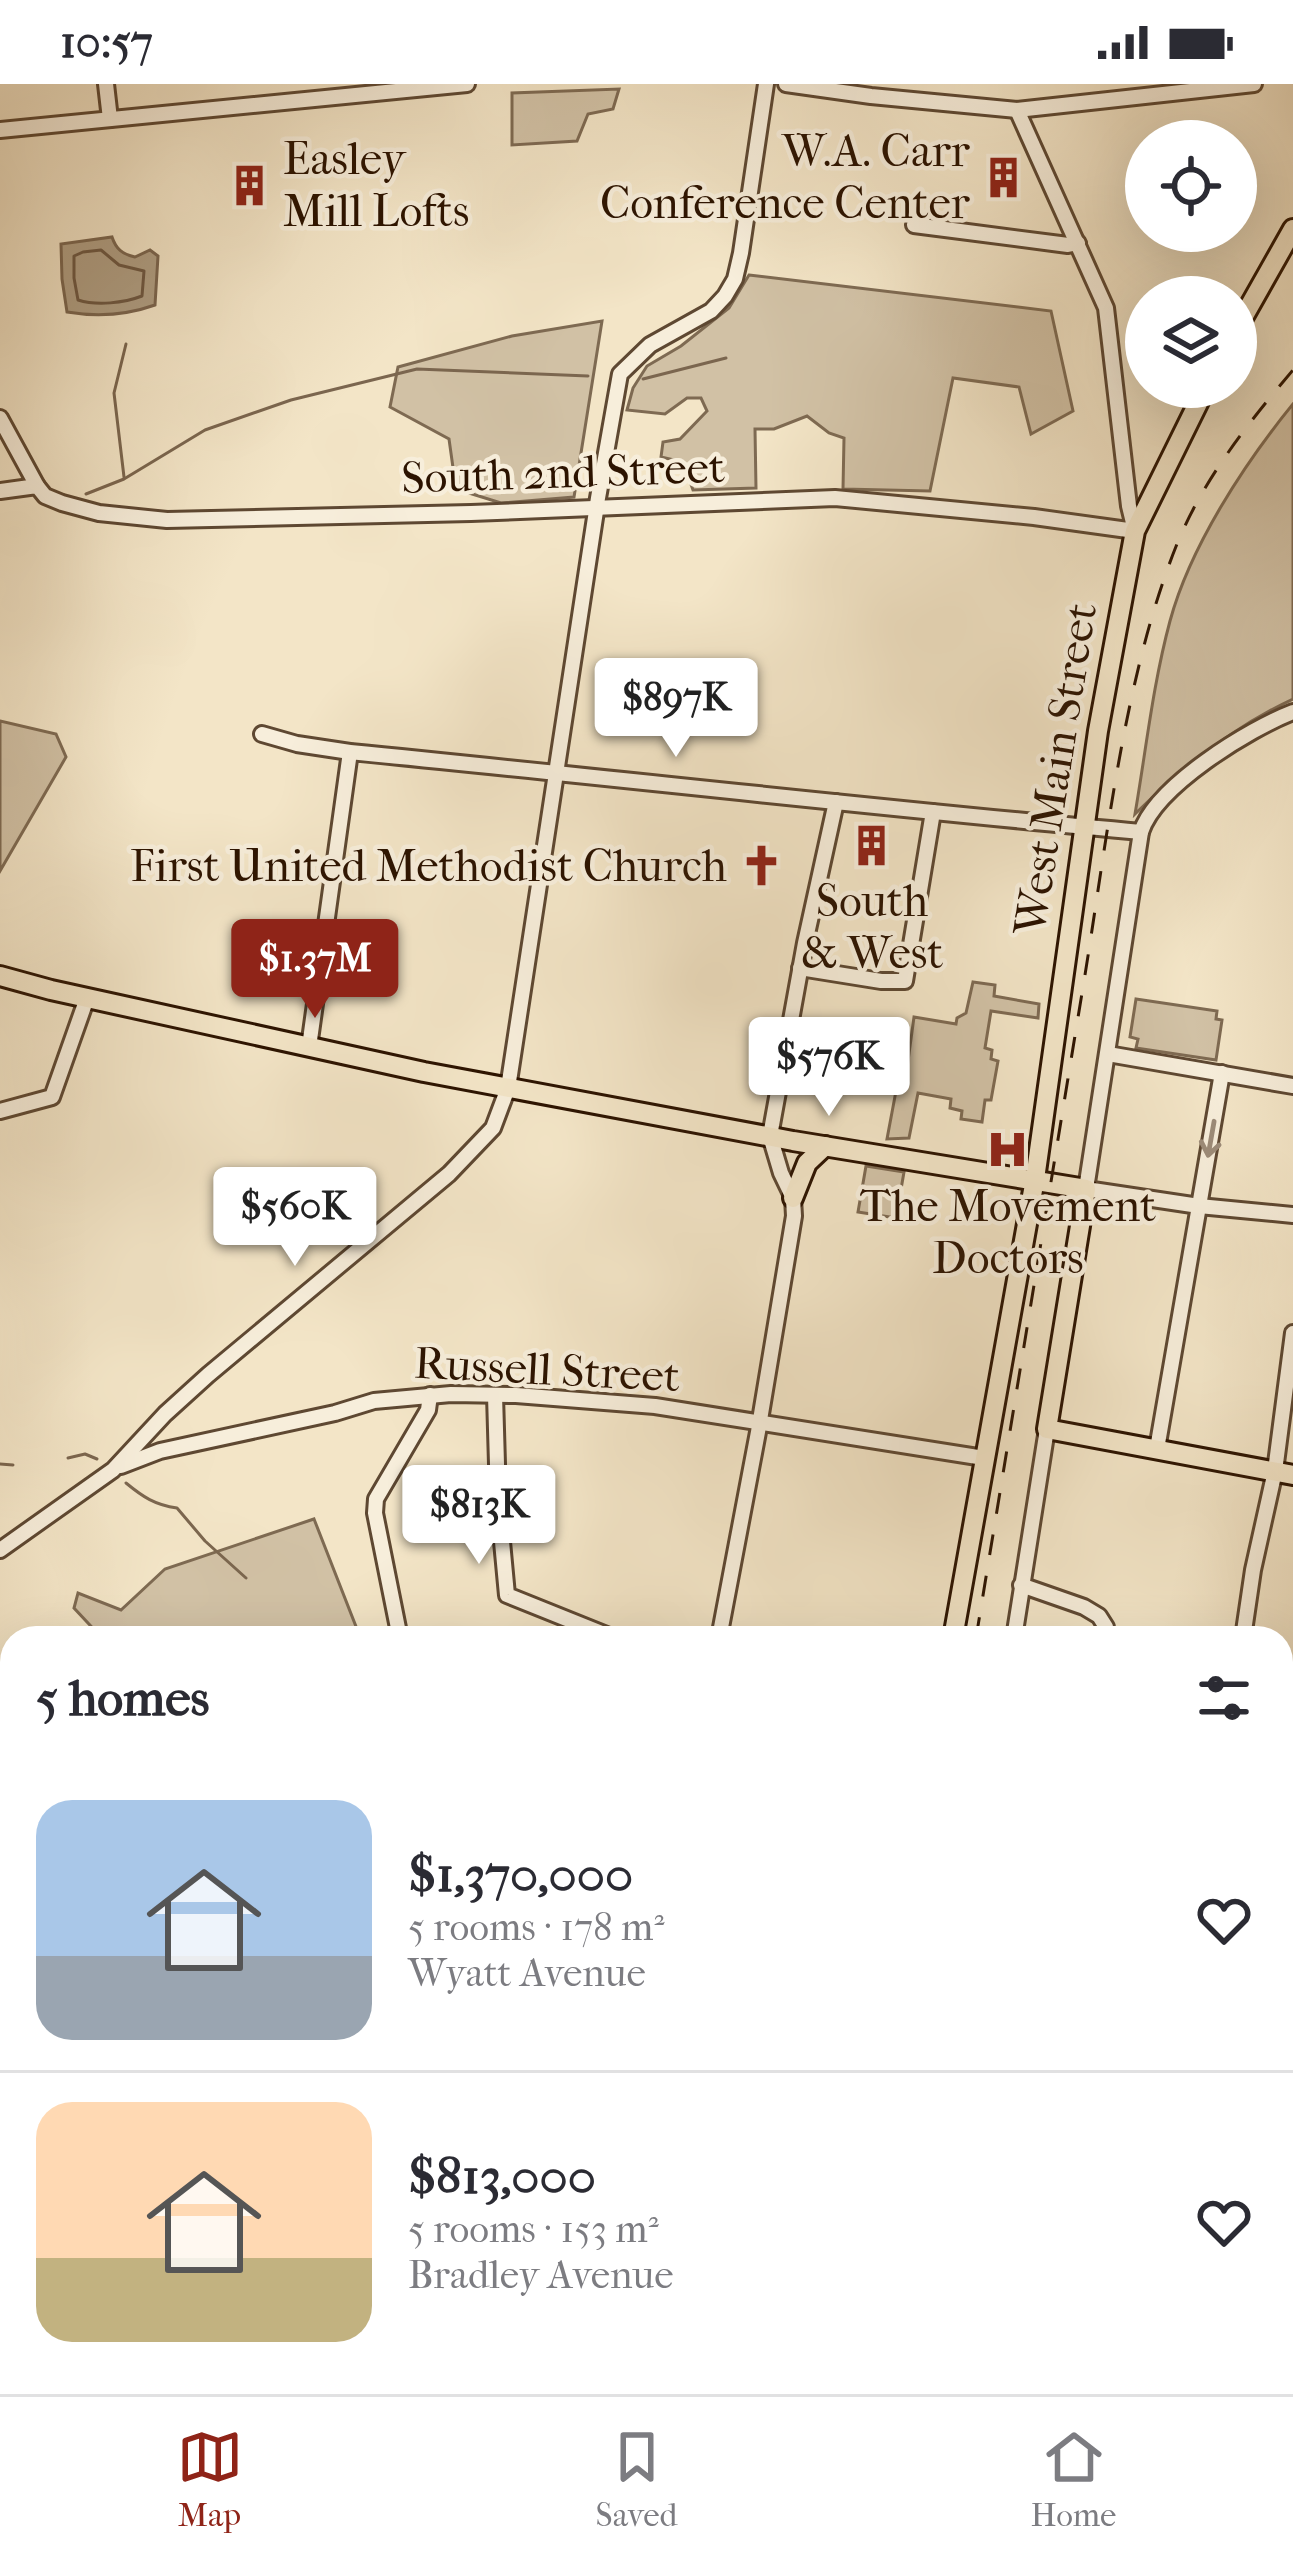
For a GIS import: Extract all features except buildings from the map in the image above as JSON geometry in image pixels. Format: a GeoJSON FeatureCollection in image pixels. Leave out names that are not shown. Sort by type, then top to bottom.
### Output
{"type":"FeatureCollection","features":[{"type":"Feature","properties":{"kind":"main road"},"geometry":{"type":"LineString","coordinates":[[1257,293],[1293,229]]}},
{"type":"Feature","properties":{"kind":"main road","name":"West Main Street"},"geometry":{"type":"LineString","coordinates":[[955,1626],[1035,1179],[1098,731],[1136,531],[1196,408]]}},
{"type":"Feature","properties":{"kind":"main road"},"geometry":{"type":"LineString","coordinates":[[0,976],[508,1088],[1086,1189],[1047,1429],[1284,1473]]}},
{"type":"Feature","properties":{"kind":"main road"},"geometry":{"type":"LineString","coordinates":[[793,1198],[807,1162],[825,1146]]}},
{"type":"Feature","properties":{"kind":"street"},"geometry":{"type":"LineString","coordinates":[[106,84],[110,119]]}},
{"type":"Feature","properties":{"kind":"street"},"geometry":{"type":"LineString","coordinates":[[0,130],[317,91],[467,84]]}},
{"type":"Feature","properties":{"kind":"street"},"geometry":{"type":"LineString","coordinates":[[0,1550],[113,1470],[208,1375],[449,1174],[494,1128],[508,1088],[620,374],[650,345],[711,311],[735,278],[766,84]]}},
{"type":"Feature","properties":{"kind":"street"},"geometry":{"type":"LineString","coordinates":[[786,84],[1017,110],[1254,84]]}},
{"type":"Feature","properties":{"kind":"street"},"geometry":{"type":"LineString","coordinates":[[1017,110],[1106,308],[1129,506],[1136,531]]}},
{"type":"Feature","properties":{"kind":"street"},"geometry":{"type":"LineString","coordinates":[[914,225],[1078,243]]}},
{"type":"Feature","properties":{"kind":"street"},"geometry":{"type":"LineString","coordinates":[[0,418],[37,486],[0,490]]}},
{"type":"Feature","properties":{"kind":"street","name":"South 2nd Street"},"geometry":{"type":"LineString","coordinates":[[37,486],[45,496],[99,513],[167,520],[835,498],[1136,531]]}},
{"type":"Feature","properties":{"kind":"street"},"geometry":{"type":"LineString","coordinates":[[1293,712],[1269,721],[1196,769],[1145,818],[1086,1189],[1293,1215]]}},
{"type":"Feature","properties":{"kind":"street"},"geometry":{"type":"LineString","coordinates":[[262,734],[350,752],[1141,832]]}},
{"type":"Feature","properties":{"kind":"street"},"geometry":{"type":"LineString","coordinates":[[309,1047],[350,752]]}},
{"type":"Feature","properties":{"kind":"street"},"geometry":{"type":"LineString","coordinates":[[720,1626],[791,1240],[793,1198],[770,1136],[836,802]]}},
{"type":"Feature","properties":{"kind":"street"},"geometry":{"type":"LineString","coordinates":[[800,968],[905,981],[933,812]]}},
{"type":"Feature","properties":{"kind":"street"},"geometry":{"type":"LineString","coordinates":[[0,1111],[52,1097],[87,998]]}},
{"type":"Feature","properties":{"kind":"street"},"geometry":{"type":"LineString","coordinates":[[1108,1054],[1293,1086]]}},
{"type":"Feature","properties":{"kind":"street"},"geometry":{"type":"LineString","coordinates":[[1157,1449],[1222,1073]]}},
{"type":"Feature","properties":{"kind":"street"},"geometry":{"type":"LineString","coordinates":[[1245,1626],[1252,1570],[1284,1473],[1293,1333]]}},
{"type":"Feature","properties":{"kind":"street"},"geometry":{"type":"LineString","coordinates":[[398,1626],[376,1499],[428,1410],[430,1395]]}},
{"type":"Feature","properties":{"kind":"street","name":"Russell Street"},"geometry":{"type":"LineString","coordinates":[[113,1470],[160,1451],[335,1414],[374,1401],[430,1395],[655,1406],[985,1458]]}},
{"type":"Feature","properties":{"kind":"street"},"geometry":{"type":"LineString","coordinates":[[495,1395],[507,1595],[584,1626]]}},
{"type":"Feature","properties":{"kind":"street"},"geometry":{"type":"LineString","coordinates":[[1016,1626],[1047,1429]]}},
{"type":"Feature","properties":{"kind":"street"},"geometry":{"type":"LineString","coordinates":[[1021,1586],[1099,1616],[1105,1626]]}},
{"type":"Feature","properties":{"kind":"shaded area"},"geometry":{"type":"Polygon","coordinates":[[[619,89],[613,109],[588,114],[577,141],[512,145],[512,93],[619,89]]]}},
{"type":"Feature","properties":{"kind":"shaded area"},"geometry":{"type":"Polygon","coordinates":[[[749,275],[1051,311],[1073,411],[1031,434],[1019,387],[953,378],[930,491],[843,489],[844,438],[807,416],[774,429],[755,429],[756,488],[693,490],[683,462],[661,457],[663,442],[680,439],[707,411],[701,398],[687,398],[665,414],[627,410],[633,388],[647,366],[729,308],[749,275]]]}},
{"type":"Feature","properties":{"kind":"shaded area"},"geometry":{"type":"Polygon","coordinates":[[[602,321],[574,497],[501,503],[456,489],[449,439],[390,407],[398,367],[512,336],[602,321]]]}},
{"type":"Feature","properties":{"kind":"shaded area"},"geometry":{"type":"Polygon","coordinates":[[[1293,404],[1293,699],[1209,750],[1135,814],[1159,669],[1179,593],[1221,507],[1293,404]]]}},
{"type":"Feature","properties":{"kind":"shaded area"},"geometry":{"type":"Polygon","coordinates":[[[0,721],[56,734],[66,757],[0,871],[0,721]]]}},
{"type":"Feature","properties":{"kind":"shaded area"},"geometry":{"type":"Polygon","coordinates":[[[973,982],[995,985],[994,996],[1039,1004],[1038,1018],[991,1011],[985,1048],[998,1061],[982,1122],[961,1119],[962,1111],[950,1108],[951,1099],[918,1093],[909,1138],[887,1139],[896,1091],[796,1073],[799,1054],[907,1068],[914,1017],[956,1024],[966,1013],[973,982]]]}},
{"type":"Feature","properties":{"kind":"shaded area"},"geometry":{"type":"Polygon","coordinates":[[[1136,999],[1217,1011],[1216,1019],[1222,1020],[1216,1060],[1136,1048],[1138,1039],[1130,1037],[1136,999]]]}},
{"type":"Feature","properties":{"kind":"shaded area"},"geometry":{"type":"Polygon","coordinates":[[[866,1166],[904,1172],[896,1218],[858,1212],[866,1166]]]}},
{"type":"Feature","properties":{"kind":"shaded area"},"geometry":{"type":"Polygon","coordinates":[[[314,1519],[356,1626],[91,1626],[74,1608],[78,1593],[121,1610],[165,1569],[314,1519]]]}},
{"type":"Feature","properties":{"kind":"water"},"geometry":{"type":"Polygon","coordinates":[[[112,237],[126,254],[135,257],[150,250],[158,256],[155,305],[112,314],[67,312],[61,244],[112,237]]]}},
{"type":"Feature","properties":{"kind":"waterway"},"geometry":{"type":"LineString","coordinates":[[124,477],[114,393],[126,344]]}},
{"type":"Feature","properties":{"kind":"waterway"},"geometry":{"type":"LineString","coordinates":[[643,379],[726,358]]}},
{"type":"Feature","properties":{"kind":"waterway"},"geometry":{"type":"LineString","coordinates":[[86,494],[124,479],[205,430],[291,400],[417,369],[588,376]]}},
{"type":"Feature","properties":{"kind":"waterway"},"geometry":{"type":"LineString","coordinates":[[68,1458],[85,1454],[97,1459]]}},
{"type":"Feature","properties":{"kind":"waterway"},"geometry":{"type":"LineString","coordinates":[[0,1464],[13,1465]]}},
{"type":"Feature","properties":{"kind":"waterway"},"geometry":{"type":"LineString","coordinates":[[126,1483],[150,1500],[177,1508],[246,1578]]}},
{"type":"Feature","properties":{"kind":"railway"},"geometry":{"type":"LineString","coordinates":[[978,1626],[1110,816],[1143,648],[1177,544],[1200,497],[1243,431],[1293,370]]}},
{"type":"Feature","properties":{"kind":"place","name":"W.A. Carr Conference Center"},"geometry":{"type":"Point","coordinates":[1004,177]}},
{"type":"Feature","properties":{"kind":"place","name":"Easley Mill Lofts"},"geometry":{"type":"Point","coordinates":[249,185]}},
{"type":"Feature","properties":{"kind":"place","name":"South & West"},"geometry":{"type":"Point","coordinates":[872,845]}},
{"type":"Feature","properties":{"kind":"place","name":"First United Methodist Church"},"geometry":{"type":"Point","coordinates":[761,866]}},
{"type":"Feature","properties":{"kind":"place","name":"The Movement Doctors"},"geometry":{"type":"Point","coordinates":[1008,1150]}}]}
